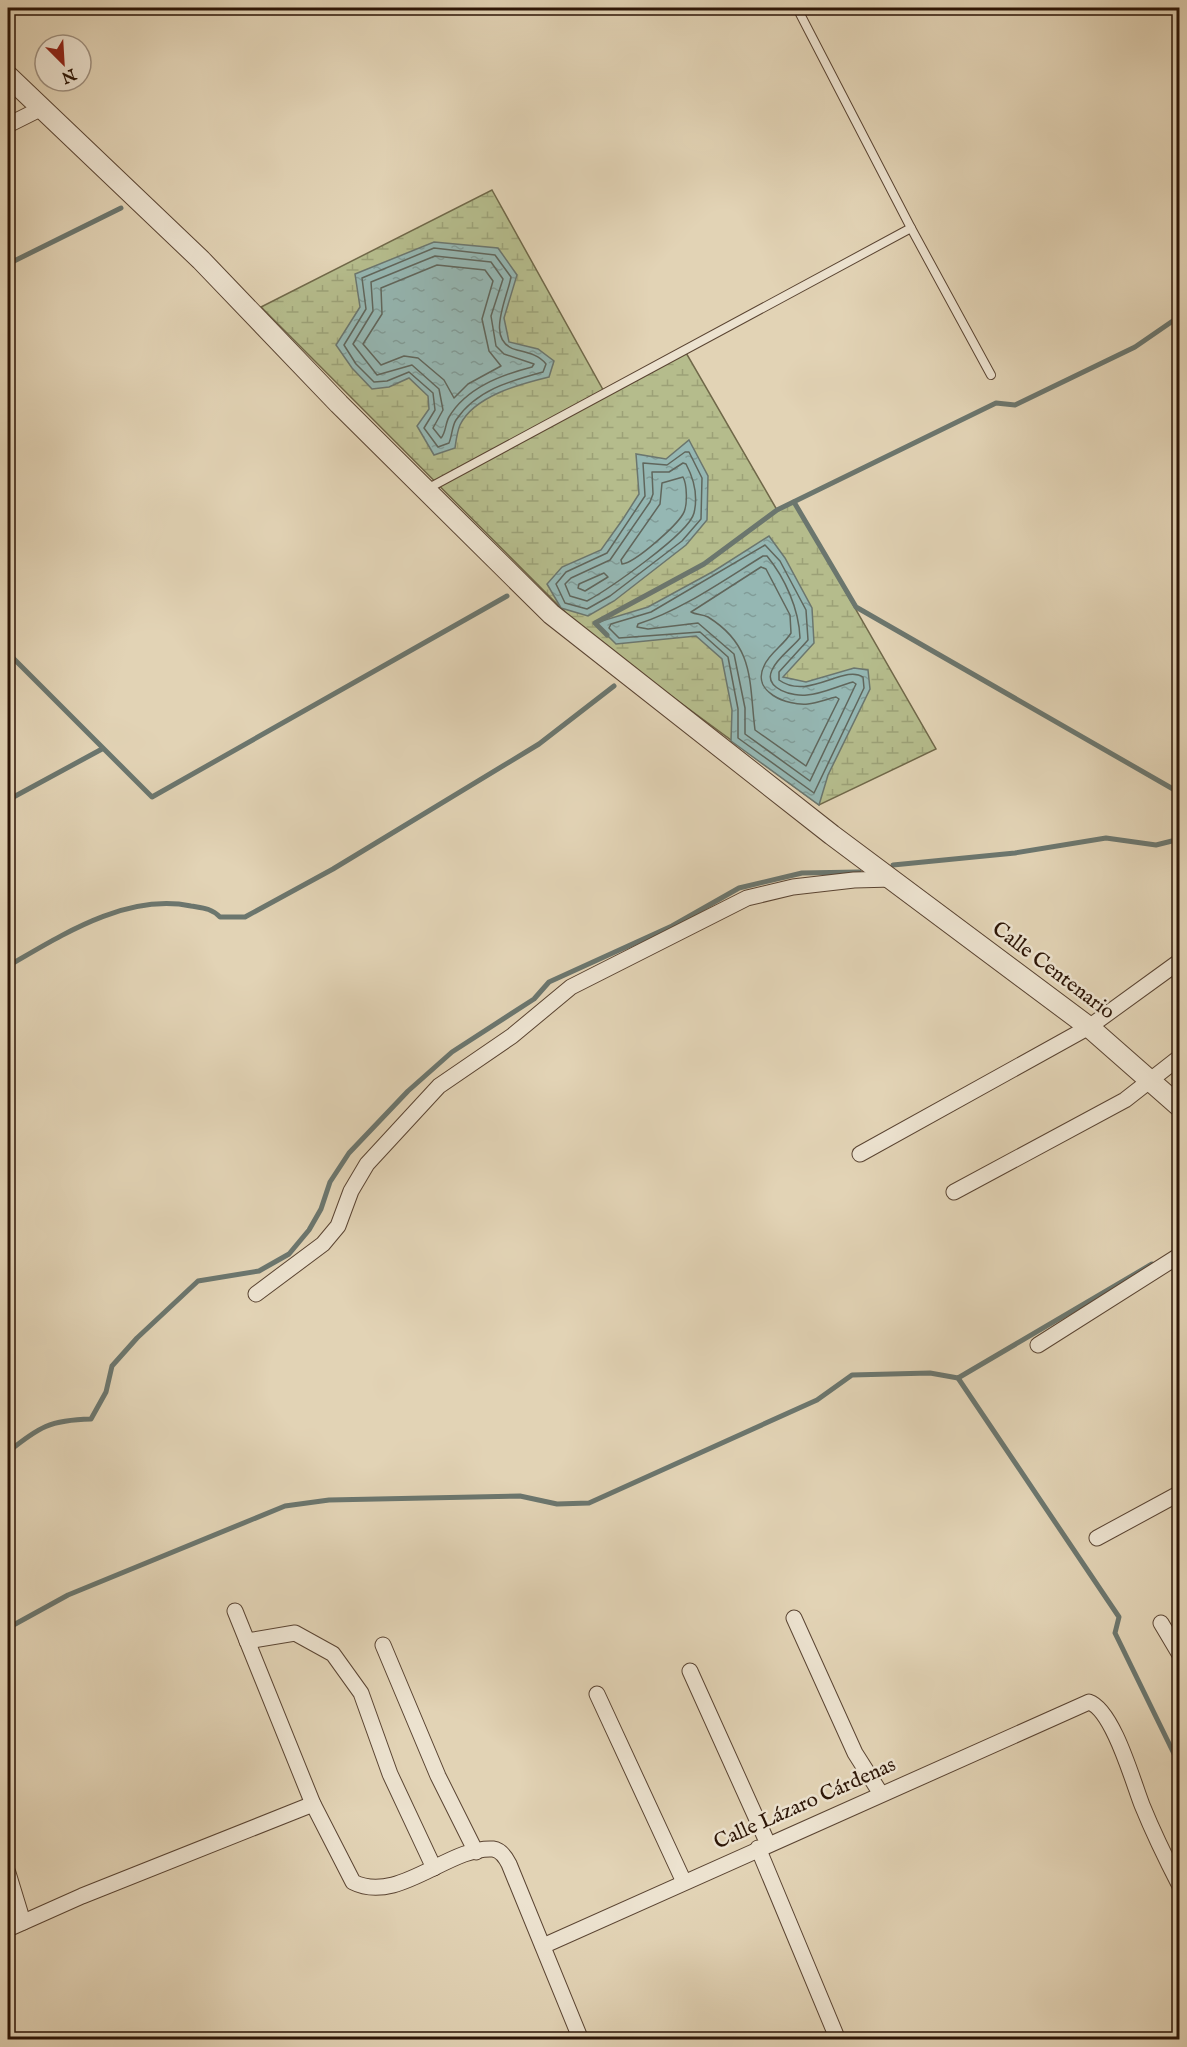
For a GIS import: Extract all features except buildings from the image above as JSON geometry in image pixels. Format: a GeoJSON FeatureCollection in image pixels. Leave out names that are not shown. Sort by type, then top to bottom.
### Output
{"type":"FeatureCollection","features":[{"type":"Feature","properties":{"kind":"street","name":"Calle Centenario"},"geometry":{"type":"LineString","coordinates":[[8,76],[201,260],[425,490],[551,614],[591,648],[1089,1026],[1179,1107]]}},
{"type":"Feature","properties":{"kind":"street"},"geometry":{"type":"LineString","coordinates":[[8,125],[42,108]]}},
{"type":"Feature","properties":{"kind":"street"},"geometry":{"type":"LineString","coordinates":[[256,1294],[323,1244],[338,1226],[351,1191],[367,1164],[439,1086],[512,1036],[571,987],[747,898],[803,886],[854,880],[893,879]]}},
{"type":"Feature","properties":{"kind":"street"},"geometry":{"type":"LineString","coordinates":[[860,1154],[1089,1026],[1179,961]]}},
{"type":"Feature","properties":{"kind":"street"},"geometry":{"type":"LineString","coordinates":[[954,1192],[1125,1101],[1179,1057]]}},
{"type":"Feature","properties":{"kind":"street"},"geometry":{"type":"LineString","coordinates":[[1038,1345],[1179,1255]]}},
{"type":"Feature","properties":{"kind":"street"},"geometry":{"type":"LineString","coordinates":[[1097,1538],[1179,1493]]}},
{"type":"Feature","properties":{"kind":"street"},"geometry":{"type":"LineString","coordinates":[[235,1611],[313,1804],[353,1882],[362,1886],[381,1888],[476,1851],[494,1849],[505,1857],[581,2040]]}},
{"type":"Feature","properties":{"kind":"street"},"geometry":{"type":"LineString","coordinates":[[794,1618],[855,1753],[881,1794]]}},
{"type":"Feature","properties":{"kind":"street"},"geometry":{"type":"LineString","coordinates":[[1161,1623],[1179,1655]]}},
{"type":"Feature","properties":{"kind":"street"},"geometry":{"type":"LineString","coordinates":[[248,1641],[295,1633],[333,1654],[361,1693],[390,1774],[434,1868]]}},
{"type":"Feature","properties":{"kind":"street"},"geometry":{"type":"LineString","coordinates":[[383,1645],[438,1776],[476,1851]]}},
{"type":"Feature","properties":{"kind":"street"},"geometry":{"type":"LineString","coordinates":[[690,1671],[763,1846],[838,2040]]}},
{"type":"Feature","properties":{"kind":"street"},"geometry":{"type":"LineString","coordinates":[[597,1694],[684,1882]]}},
{"type":"Feature","properties":{"kind":"street","name":"Calle Lázaro Cárdenas"},"geometry":{"type":"LineString","coordinates":[[543,1946],[1085,1703],[1098,1707],[1123,1752],[1142,1806],[1179,1886]]}},
{"type":"Feature","properties":{"kind":"street"},"geometry":{"type":"LineString","coordinates":[[8,1929],[82,1896],[313,1804]]}},
{"type":"Feature","properties":{"kind":"street"},"geometry":{"type":"LineString","coordinates":[[8,1873],[23,1922]]}},
{"type":"Feature","properties":{"kind":"lane"},"geometry":{"type":"LineString","coordinates":[[797,8],[911,228],[991,375]]}},
{"type":"Feature","properties":{"kind":"lane"},"geometry":{"type":"LineString","coordinates":[[425,490],[911,228]]}},
{"type":"Feature","properties":{"kind":"green space"},"geometry":{"type":"Polygon","coordinates":[[[492,190],[606,395],[685,351],[777,510],[794,502],[936,749],[819,805],[586,633],[261,307],[492,190]]]}},
{"type":"Feature","properties":{"kind":"water"},"geometry":{"type":"Polygon","coordinates":[[[434,242],[498,248],[517,275],[504,318],[509,342],[538,349],[554,361],[549,377],[499,393],[476,406],[460,425],[455,448],[434,455],[417,426],[429,409],[428,396],[409,378],[389,387],[372,389],[352,368],[336,345],[360,307],[355,274],[434,242]]]}},
{"type":"Feature","properties":{"kind":"water"},"geometry":{"type":"Polygon","coordinates":[[[689,440],[708,476],[707,520],[686,545],[614,601],[588,616],[561,608],[547,584],[562,567],[601,550],[623,519],[639,494],[636,454],[666,459],[689,440]]]}},
{"type":"Feature","properties":{"kind":"water"},"geometry":{"type":"Polygon","coordinates":[[[769,536],[785,558],[812,608],[814,643],[783,677],[806,682],[854,668],[868,670],[870,689],[828,775],[819,805],[731,741],[732,710],[722,659],[696,636],[616,644],[595,623],[648,607],[714,571],[769,536]]]}},
{"type":"Feature","properties":{"kind":"waterway"},"geometry":{"type":"LineString","coordinates":[[8,264],[121,208]]}},
{"type":"Feature","properties":{"kind":"waterway"},"geometry":{"type":"LineString","coordinates":[[607,635],[595,623],[704,564],[777,510],[996,403],[1015,405],[1135,347],[1180,316]]}},
{"type":"Feature","properties":{"kind":"waterway"},"geometry":{"type":"LineString","coordinates":[[794,502],[856,607],[1180,793]]}},
{"type":"Feature","properties":{"kind":"waterway"},"geometry":{"type":"LineString","coordinates":[[8,653],[152,797],[507,596]]}},
{"type":"Feature","properties":{"kind":"waterway"},"geometry":{"type":"LineString","coordinates":[[8,966],[72,930],[119,911],[143,906],[167,904],[191,906],[210,910],[220,917],[245,917],[333,869],[539,744],[614,686]]}},
{"type":"Feature","properties":{"kind":"waterway"},"geometry":{"type":"LineString","coordinates":[[8,800],[102,749]]}},
{"type":"Feature","properties":{"kind":"waterway"},"geometry":{"type":"LineString","coordinates":[[893,865],[1015,853],[1106,838],[1156,845],[1180,839]]}},
{"type":"Feature","properties":{"kind":"waterway"},"geometry":{"type":"LineString","coordinates":[[8,1452],[28,1436],[46,1426],[65,1421],[91,1419],[106,1392],[112,1366],[137,1338],[198,1281],[259,1271],[289,1254],[309,1230],[321,1209],[330,1182],[349,1153],[408,1091],[452,1052],[534,999],[549,982],[672,926],[739,888],[802,873],[859,872]]}},
{"type":"Feature","properties":{"kind":"waterway"},"geometry":{"type":"LineString","coordinates":[[8,1628],[68,1595],[285,1506],[329,1500],[520,1496],[557,1504],[589,1503],[817,1400],[852,1375],[930,1373],[958,1378],[1152,1264]]}},
{"type":"Feature","properties":{"kind":"waterway"},"geometry":{"type":"LineString","coordinates":[[958,1378],[1119,1617],[1115,1633],[1180,1766]]}}]}
